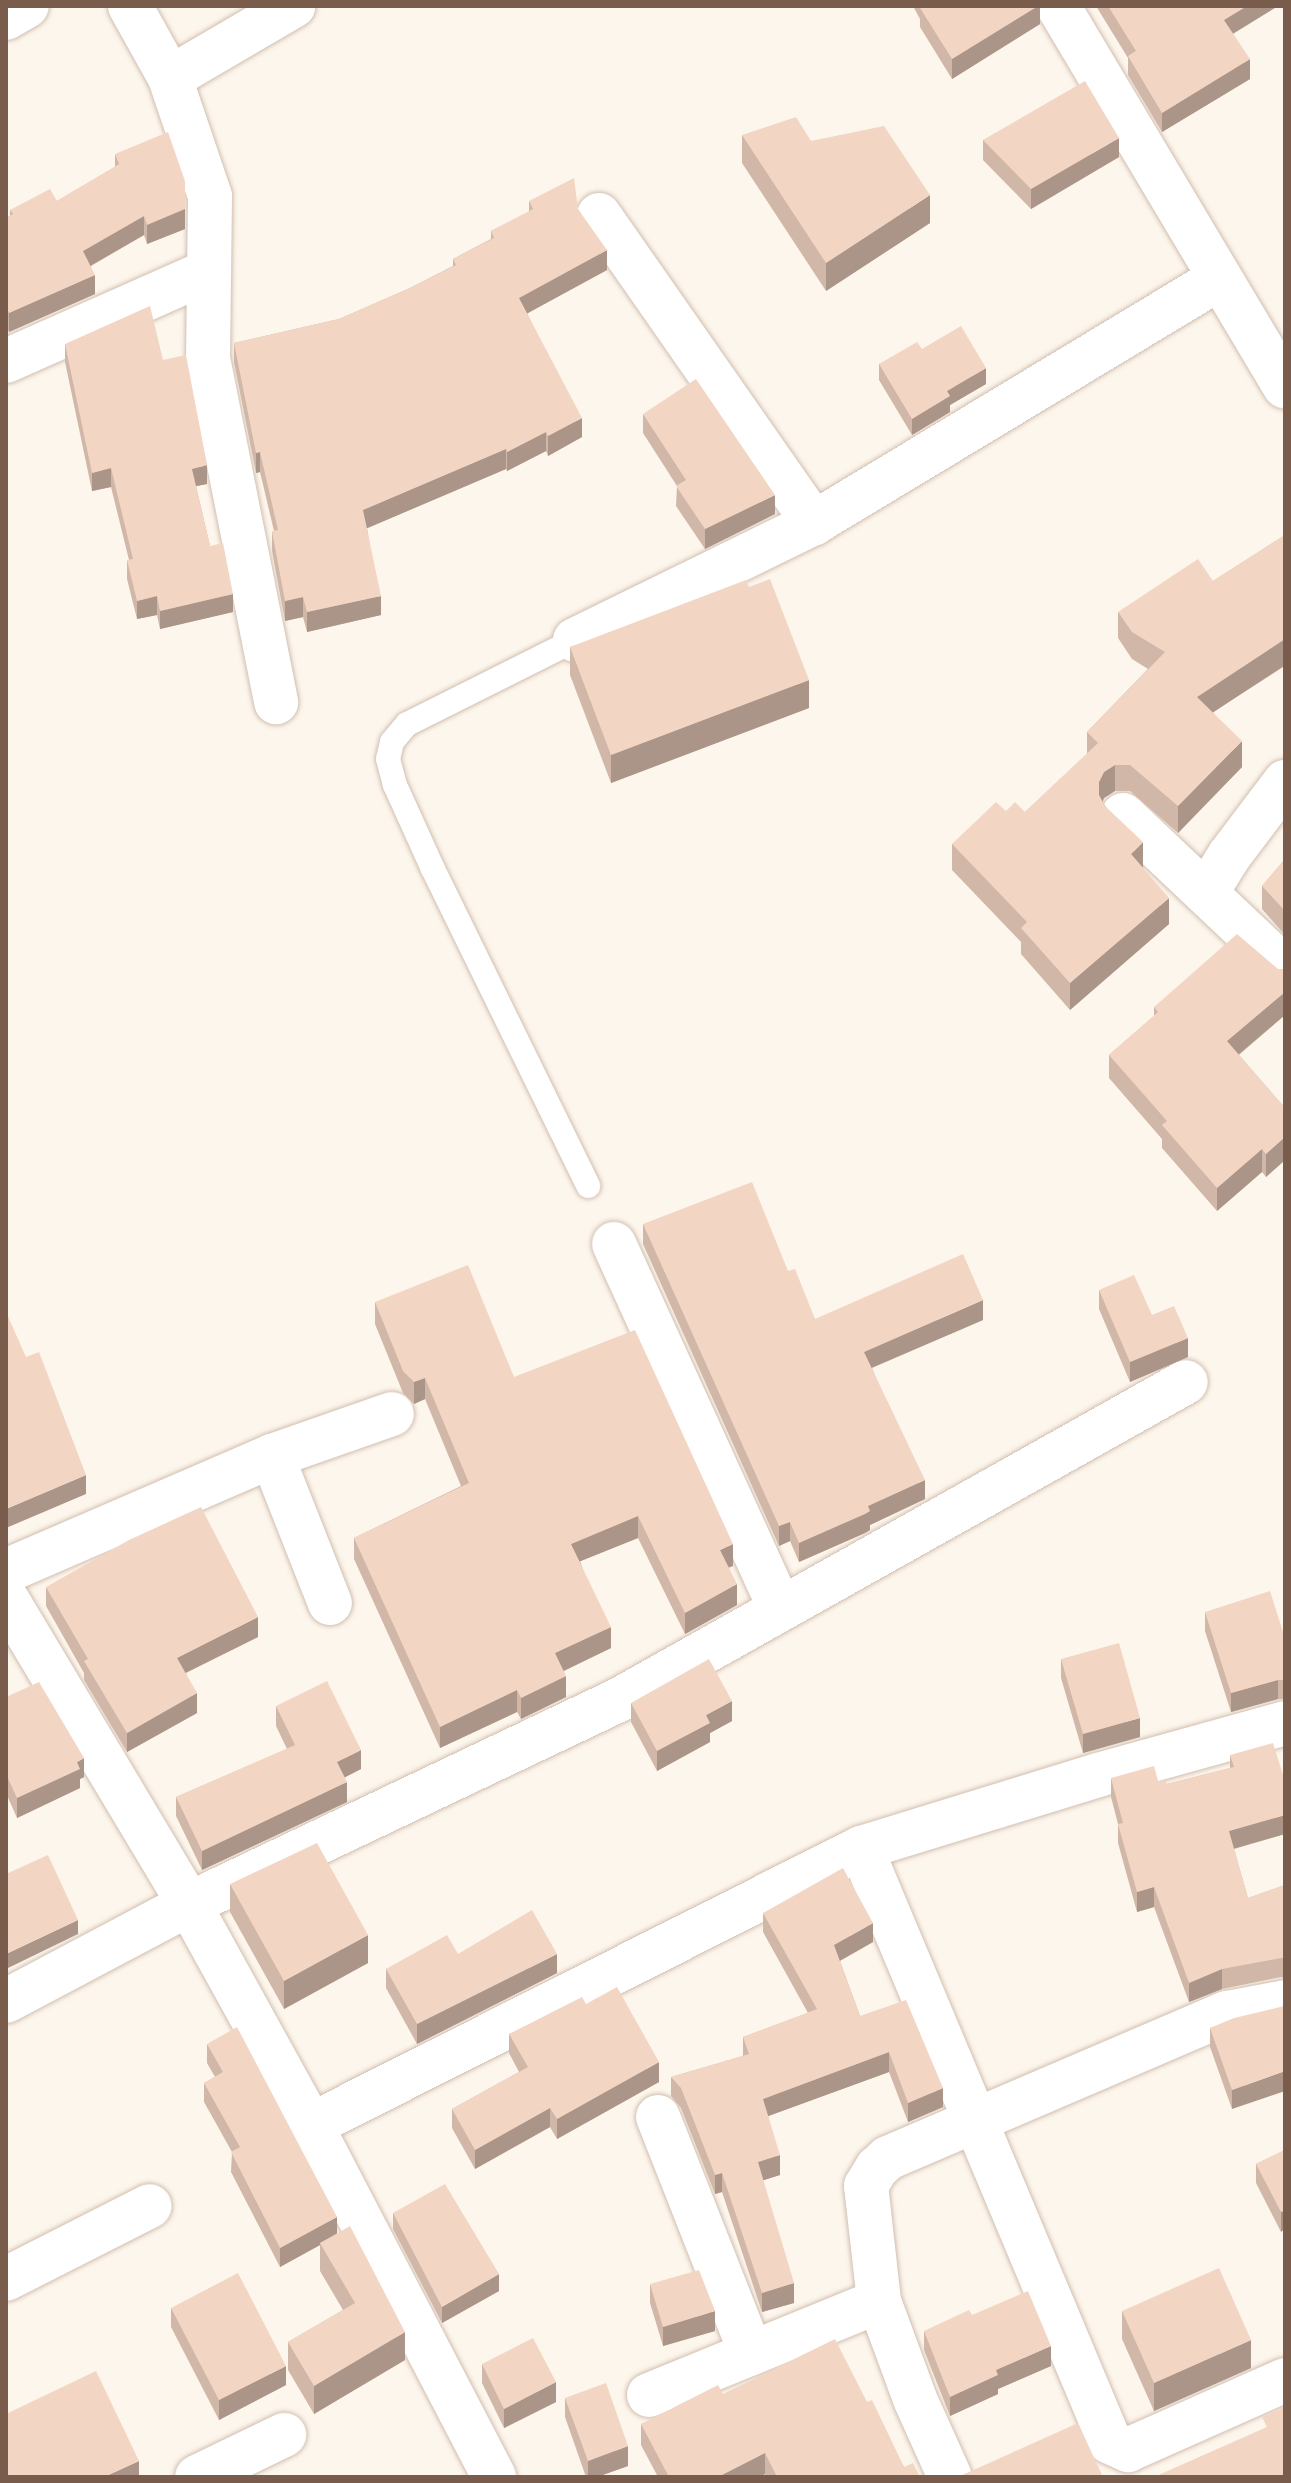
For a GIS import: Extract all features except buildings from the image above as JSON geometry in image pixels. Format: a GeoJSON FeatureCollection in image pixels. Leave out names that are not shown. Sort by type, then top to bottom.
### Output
{"type":"FeatureCollection","features":[{"type":"Feature","properties":{"kind":"street"},"geometry":{"type":"LineString","coordinates":[[6,18],[27,6]]}},
{"type":"Feature","properties":{"kind":"street"},"geometry":{"type":"LineString","coordinates":[[130,6],[170,78],[210,196],[208,358],[276,702]]}},
{"type":"Feature","properties":{"kind":"street"},"geometry":{"type":"LineString","coordinates":[[170,78],[293,6]]}},
{"type":"Feature","properties":{"kind":"street"},"geometry":{"type":"LineString","coordinates":[[1067,9],[1285,387]]}},
{"type":"Feature","properties":{"kind":"street"},"geometry":{"type":"LineString","coordinates":[[599,215],[814,523]]}},
{"type":"Feature","properties":{"kind":"street"},"geometry":{"type":"LineString","coordinates":[[6,361],[209,271]]}},
{"type":"Feature","properties":{"kind":"street"},"geometry":{"type":"LineString","coordinates":[[575,640],[814,523],[1220,278]]}},
{"type":"Feature","properties":{"kind":"street"},"geometry":{"type":"LineString","coordinates":[[1206,893],[1229,856],[1285,782]]}},
{"type":"Feature","properties":{"kind":"street"},"geometry":{"type":"LineString","coordinates":[[1123,815],[1285,968]]}},
{"type":"Feature","properties":{"kind":"street"},"geometry":{"type":"LineString","coordinates":[[614,1244],[780,1609]]}},
{"type":"Feature","properties":{"kind":"street"},"geometry":{"type":"LineString","coordinates":[[6,2001],[189,1904],[617,1701],[1186,1382]]}},
{"type":"Feature","properties":{"kind":"street"},"geometry":{"type":"LineString","coordinates":[[6,1571],[272,1456],[392,1414]]}},
{"type":"Feature","properties":{"kind":"street"},"geometry":{"type":"LineString","coordinates":[[272,1456],[330,1603]]}},
{"type":"Feature","properties":{"kind":"street"},"geometry":{"type":"LineString","coordinates":[[6,1598],[189,1904],[311,2125],[494,2477]]}},
{"type":"Feature","properties":{"kind":"street"},"geometry":{"type":"LineString","coordinates":[[311,2125],[861,1848],[1098,1775],[1285,1723]]}},
{"type":"Feature","properties":{"kind":"street"},"geometry":{"type":"LineString","coordinates":[[861,1848],[973,2121],[1114,2446],[1128,2450],[1285,2380]]}},
{"type":"Feature","properties":{"kind":"street"},"geometry":{"type":"LineString","coordinates":[[950,2477],[915,2399],[879,2301],[866,2186],[888,2158],[1227,2013],[1285,2002]]}},
{"type":"Feature","properties":{"kind":"street"},"geometry":{"type":"LineString","coordinates":[[658,2117],[751,2353]]}},
{"type":"Feature","properties":{"kind":"street"},"geometry":{"type":"LineString","coordinates":[[6,2279],[150,2206]]}},
{"type":"Feature","properties":{"kind":"street"},"geometry":{"type":"LineString","coordinates":[[649,2395],[879,2301]]}},
{"type":"Feature","properties":{"kind":"street"},"geometry":{"type":"LineString","coordinates":[[197,2477],[284,2435]]}},
{"type":"Feature","properties":{"kind":"lane"},"geometry":{"type":"LineString","coordinates":[[575,640],[407,724],[392,742],[388,759],[395,785],[420,841],[588,1186]]}}]}
